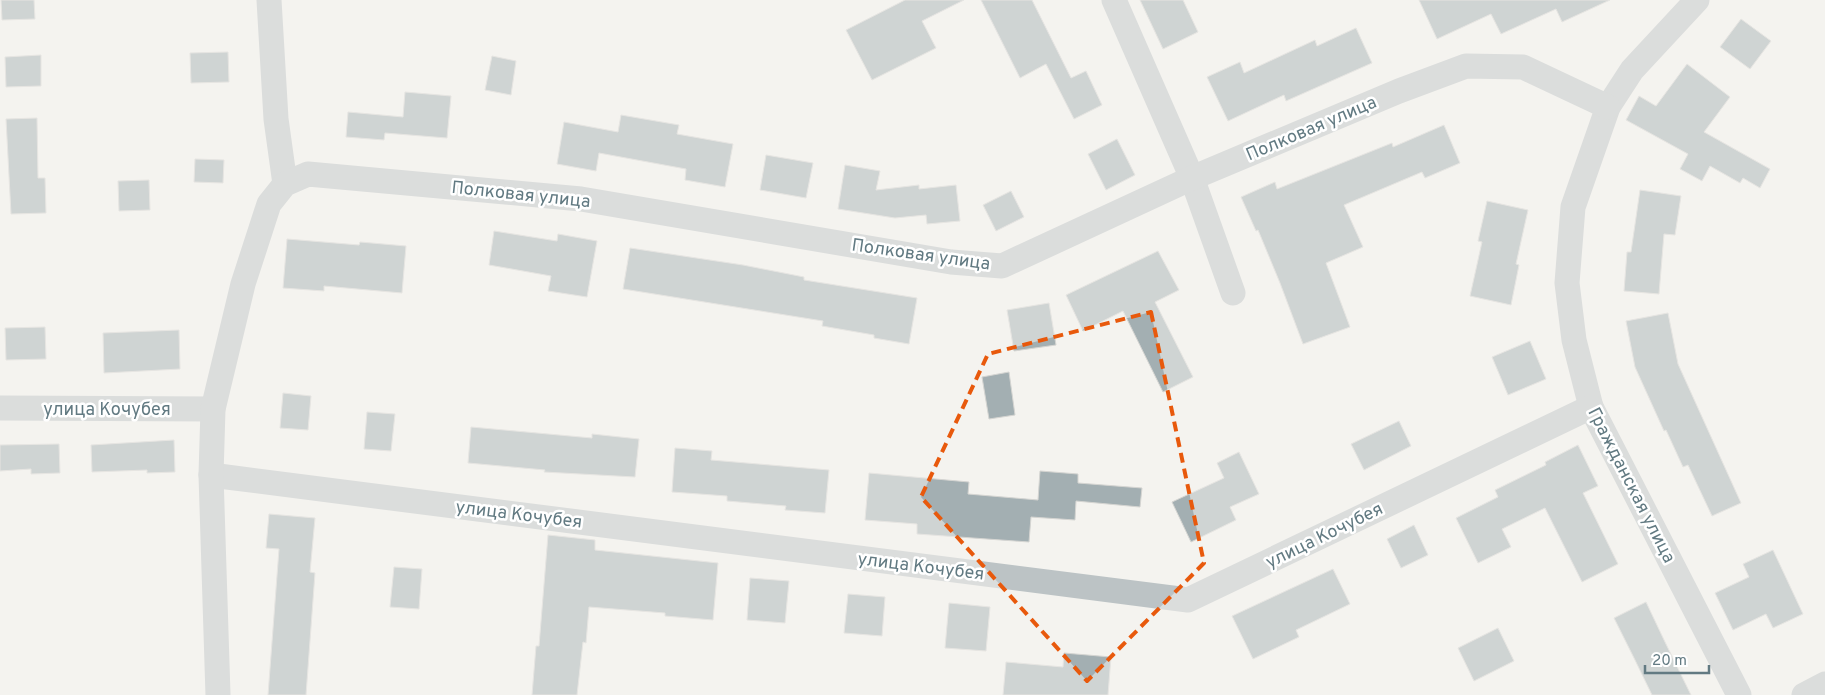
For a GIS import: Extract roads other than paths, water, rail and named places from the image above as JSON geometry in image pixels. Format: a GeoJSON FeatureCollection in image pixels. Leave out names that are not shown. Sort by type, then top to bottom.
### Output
{"type":"FeatureCollection","features":[{"type":"Feature","properties":{"kind":"street"},"geometry":{"type":"LineString","coordinates":[[218,695],[211,475],[213,409],[243,284],[269,204],[285,184],[276,119],[269,0]]}},
{"type":"Feature","properties":{"kind":"street"},"geometry":{"type":"LineString","coordinates":[[1114,0],[1192,178],[1233,293]]}},
{"type":"Feature","properties":{"kind":"street","name":"Гражданская улица"},"geometry":{"type":"LineString","coordinates":[[1697,0],[1632,70],[1608,107],[1573,207],[1567,283],[1574,340],[1591,407],[1738,695]]}},
{"type":"Feature","properties":{"kind":"street","name":"Полковая улица"},"geometry":{"type":"LineString","coordinates":[[285,184],[308,174],[581,199],[951,262],[1002,266],[1192,178],[1400,91],[1466,66],[1523,67],[1608,107]]}},
{"type":"Feature","properties":{"kind":"street","name":"улица Кочубея"},"geometry":{"type":"LineString","coordinates":[[211,475],[1188,600],[1591,407]]}},
{"type":"Feature","properties":{"kind":"street","name":"улица Кочубея"},"geometry":{"type":"LineString","coordinates":[[0,408],[213,409]]}},
{"type":"Feature","properties":{"kind":"street"},"geometry":{"type":"LineString","coordinates":[[1804,695],[1825,684]]}}]}
